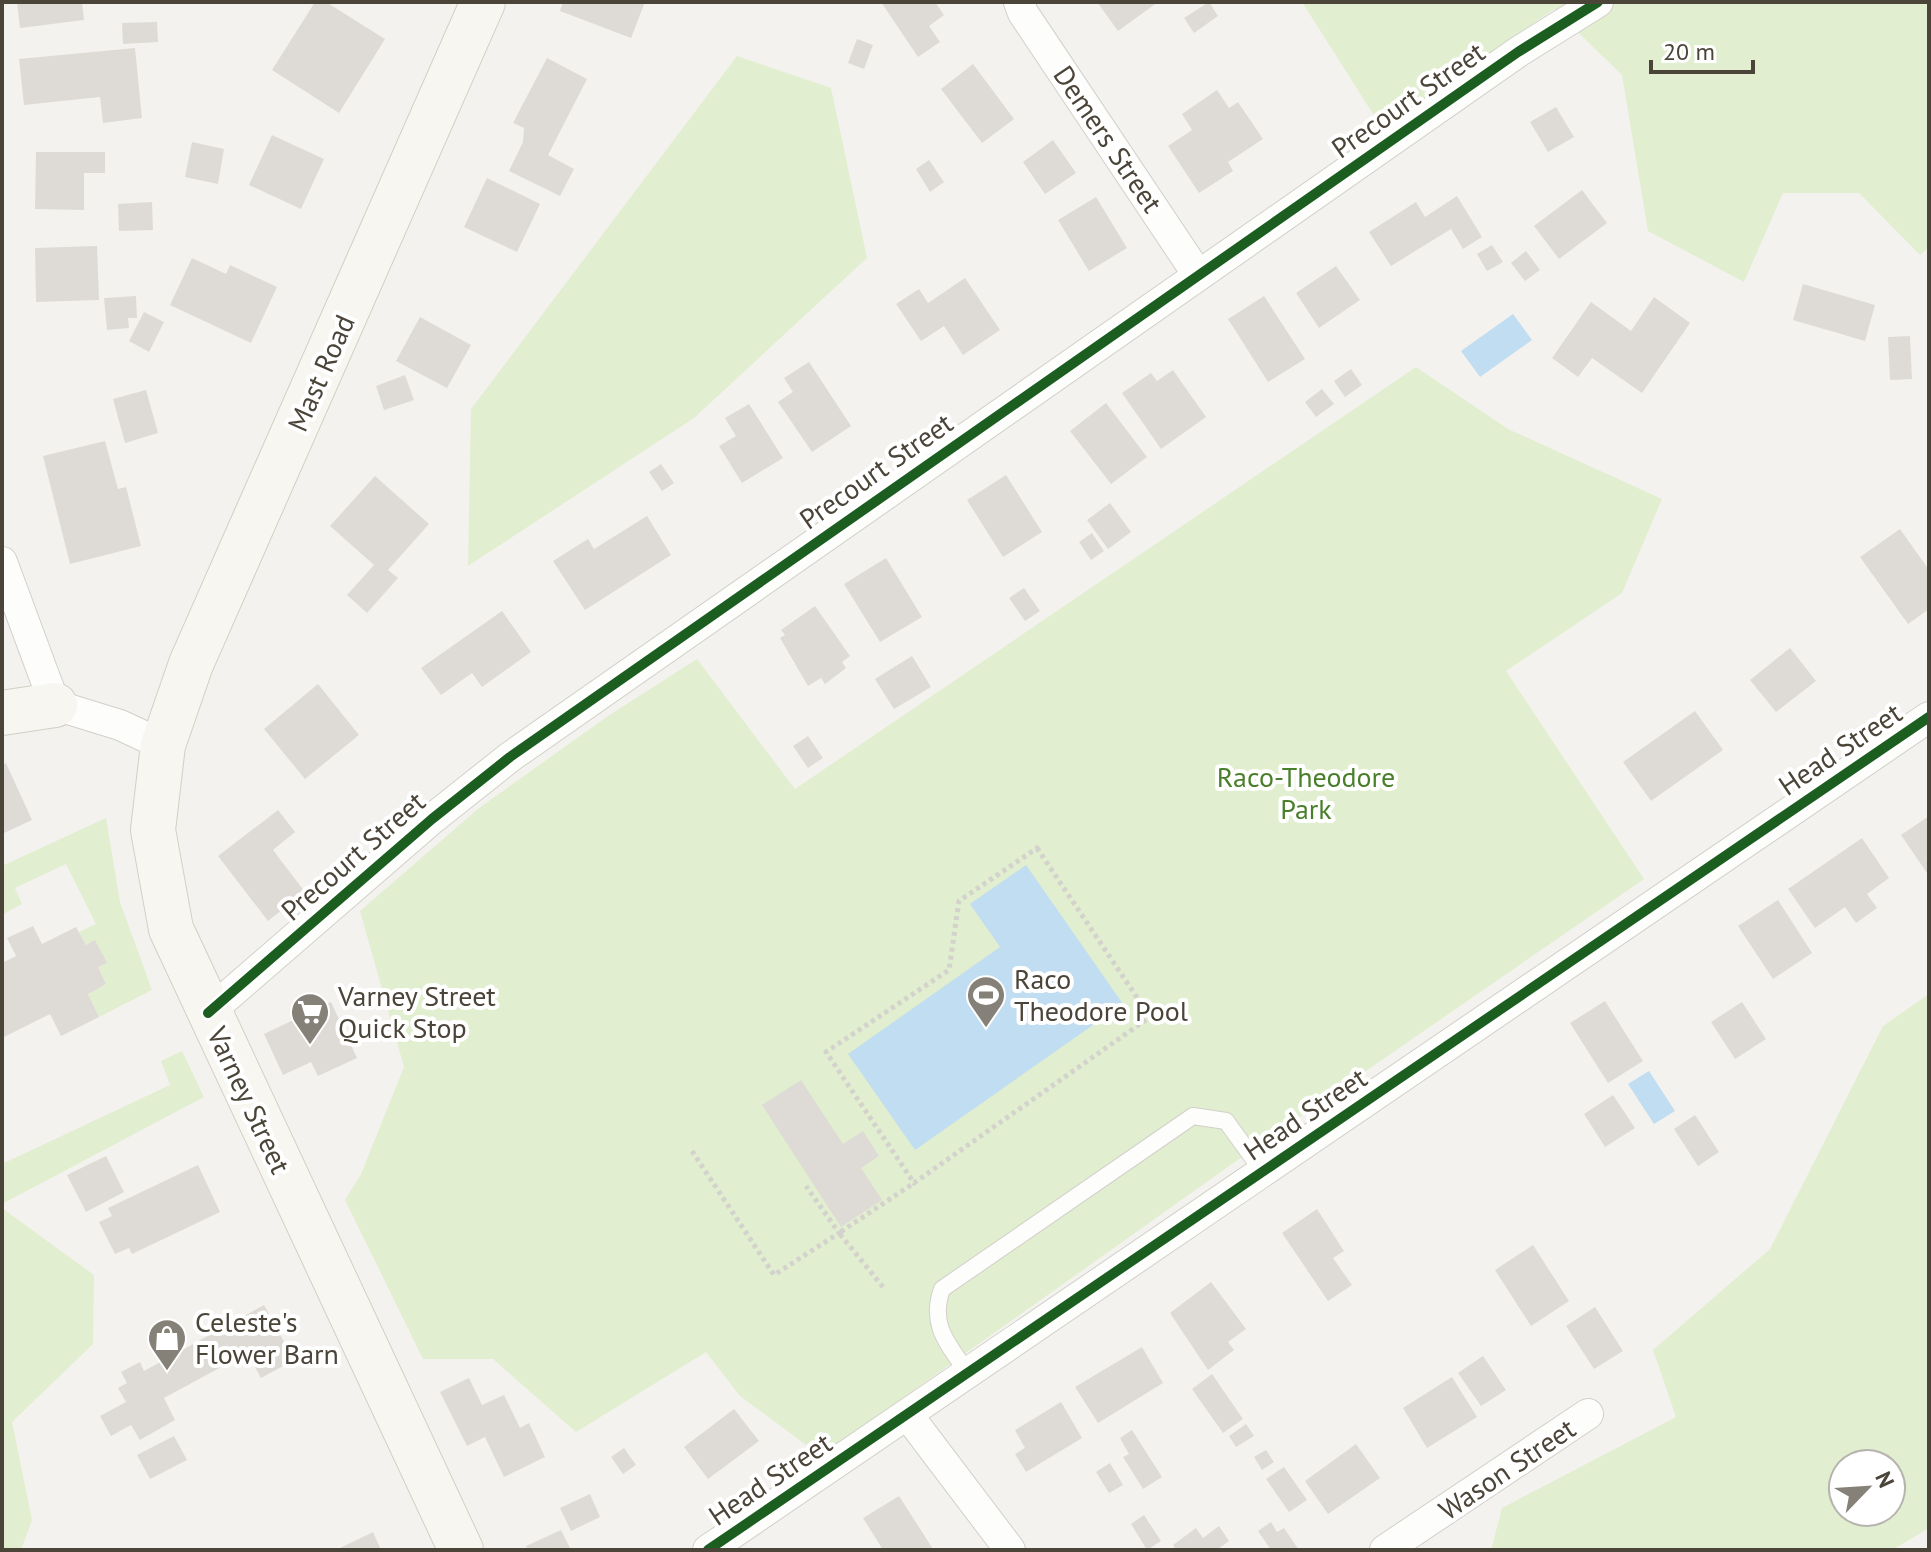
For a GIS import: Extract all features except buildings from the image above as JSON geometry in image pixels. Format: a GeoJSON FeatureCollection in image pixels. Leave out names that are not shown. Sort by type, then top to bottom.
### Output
{"type":"FeatureCollection","features":[{"type":"Feature","properties":{"kind":"main road","name":"Mast Road"},"geometry":{"type":"LineString","coordinates":[[163,745],[191,664],[483,2]]}},
{"type":"Feature","properties":{"kind":"main road"},"geometry":{"type":"LineString","coordinates":[[2,713],[55,705]]}},
{"type":"Feature","properties":{"kind":"main road","name":"Varney Street"},"geometry":{"type":"LineString","coordinates":[[163,745],[153,830],[171,929],[461,1550]]}},
{"type":"Feature","properties":{"kind":"street","name":"Demers Street"},"geometry":{"type":"LineString","coordinates":[[1019,2],[1023,13],[1198,275]]}},
{"type":"Feature","properties":{"kind":"street","name":"Precourt Street"},"geometry":{"type":"LineString","coordinates":[[208,1013],[432,819],[510,757],[1518,52],[1598,2]]}},
{"type":"Feature","properties":{"kind":"street"},"geometry":{"type":"LineString","coordinates":[[2,562],[55,705],[120,725],[163,745]]}},
{"type":"Feature","properties":{"kind":"street","name":"Head Street"},"geometry":{"type":"LineString","coordinates":[[708,1550],[1929,717]]}},
{"type":"Feature","properties":{"kind":"street"},"geometry":{"type":"LineString","coordinates":[[907,1414],[1010,1550]]}},
{"type":"Feature","properties":{"kind":"street","name":"Wason Street"},"geometry":{"type":"LineString","coordinates":[[1385,1550],[1588,1414]]}},
{"type":"Feature","properties":{"kind":"lane"},"geometry":{"type":"LineString","coordinates":[[968,1373],[944,1337],[934,1310],[942,1289],[1193,1116],[1226,1121],[1263,1172]]}},
{"type":"Feature","properties":{"kind":"path"},"geometry":{"type":"LineString","coordinates":[[692,1151],[774,1275],[914,1183],[1150,1017],[1037,848],[959,901],[949,970],[826,1052],[914,1183]]}},
{"type":"Feature","properties":{"kind":"path"},"geometry":{"type":"LineString","coordinates":[[806,1186],[883,1287]]}},
{"type":"Feature","properties":{"kind":"green space"},"geometry":{"type":"Polygon","coordinates":[[[1302,2],[1929,2],[1929,247],[1920,255],[1859,193],[1783,193],[1744,282],[1648,231],[1622,75],[1554,9],[1382,128],[1302,2]]]}},
{"type":"Feature","properties":{"kind":"green space"},"geometry":{"type":"Polygon","coordinates":[[[737,56],[831,88],[867,258],[694,418],[468,566],[471,409],[737,56]]]}},
{"type":"Feature","properties":{"kind":"green space","name":"Raco-Theodore Park"},"geometry":{"type":"Polygon","coordinates":[[[1416,367],[1508,429],[1662,499],[1622,593],[1506,671],[1644,879],[1263,1142],[821,1456],[740,1396],[706,1352],[576,1432],[493,1359],[423,1359],[345,1200],[361,1174],[404,1067],[360,911],[479,808],[608,716],[697,659],[795,789],[1416,367]]]}},
{"type":"Feature","properties":{"kind":"green space"},"geometry":{"type":"Polygon","coordinates":[[[106,818],[120,902],[152,990],[99,1017],[88,994],[106,984],[98,967],[106,963],[95,940],[86,945],[79,932],[96,924],[66,864],[15,888],[22,904],[2,915],[2,866],[106,818]]]}},
{"type":"Feature","properties":{"kind":"green space"},"geometry":{"type":"Polygon","coordinates":[[[1929,994],[1929,1528],[1892,1550],[1491,1550],[1502,1508],[1676,1417],[1653,1350],[1770,1249],[1883,1026],[1929,994]]]}},
{"type":"Feature","properties":{"kind":"green space"},"geometry":{"type":"Polygon","coordinates":[[[182,1051],[204,1097],[2,1204],[2,1164],[170,1085],[161,1061],[182,1051]]]}},
{"type":"Feature","properties":{"kind":"green space"},"geometry":{"type":"Polygon","coordinates":[[[2,1208],[94,1275],[93,1344],[12,1422],[32,1520],[21,1550],[2,1550],[2,1208]]]}},
{"type":"Feature","properties":{"kind":"water"},"geometry":{"type":"Polygon","coordinates":[[[1513,314],[1532,340],[1480,377],[1461,351],[1513,314]]]}},
{"type":"Feature","properties":{"kind":"water","name":"Raco Theodore Pool"},"geometry":{"type":"Polygon","coordinates":[[[1026,865],[1123,1004],[915,1150],[848,1054],[1000,947],[970,904],[1026,865]]]}},
{"type":"Feature","properties":{"kind":"water"},"geometry":{"type":"Polygon","coordinates":[[[1649,1071],[1675,1111],[1654,1124],[1628,1084],[1649,1071]]]}},
{"type":"Feature","properties":{"kind":"cycle path"},"geometry":{"type":"LineString","coordinates":[[208,1013],[432,819],[510,757],[1518,52],[1598,2]]}},
{"type":"Feature","properties":{"kind":"cycle path"},"geometry":{"type":"LineString","coordinates":[[708,1550],[1929,717]]}},
{"type":"Feature","properties":{"kind":"place","name":"Raco Theodore Pool"},"geometry":{"type":"Point","coordinates":[986,1029]}},
{"type":"Feature","properties":{"kind":"place","name":"Varney Street Quick Stop"},"geometry":{"type":"Point","coordinates":[310,1046]}},
{"type":"Feature","properties":{"kind":"place","name":"Celeste's Flower Barn"},"geometry":{"type":"Point","coordinates":[167,1372]}}]}
